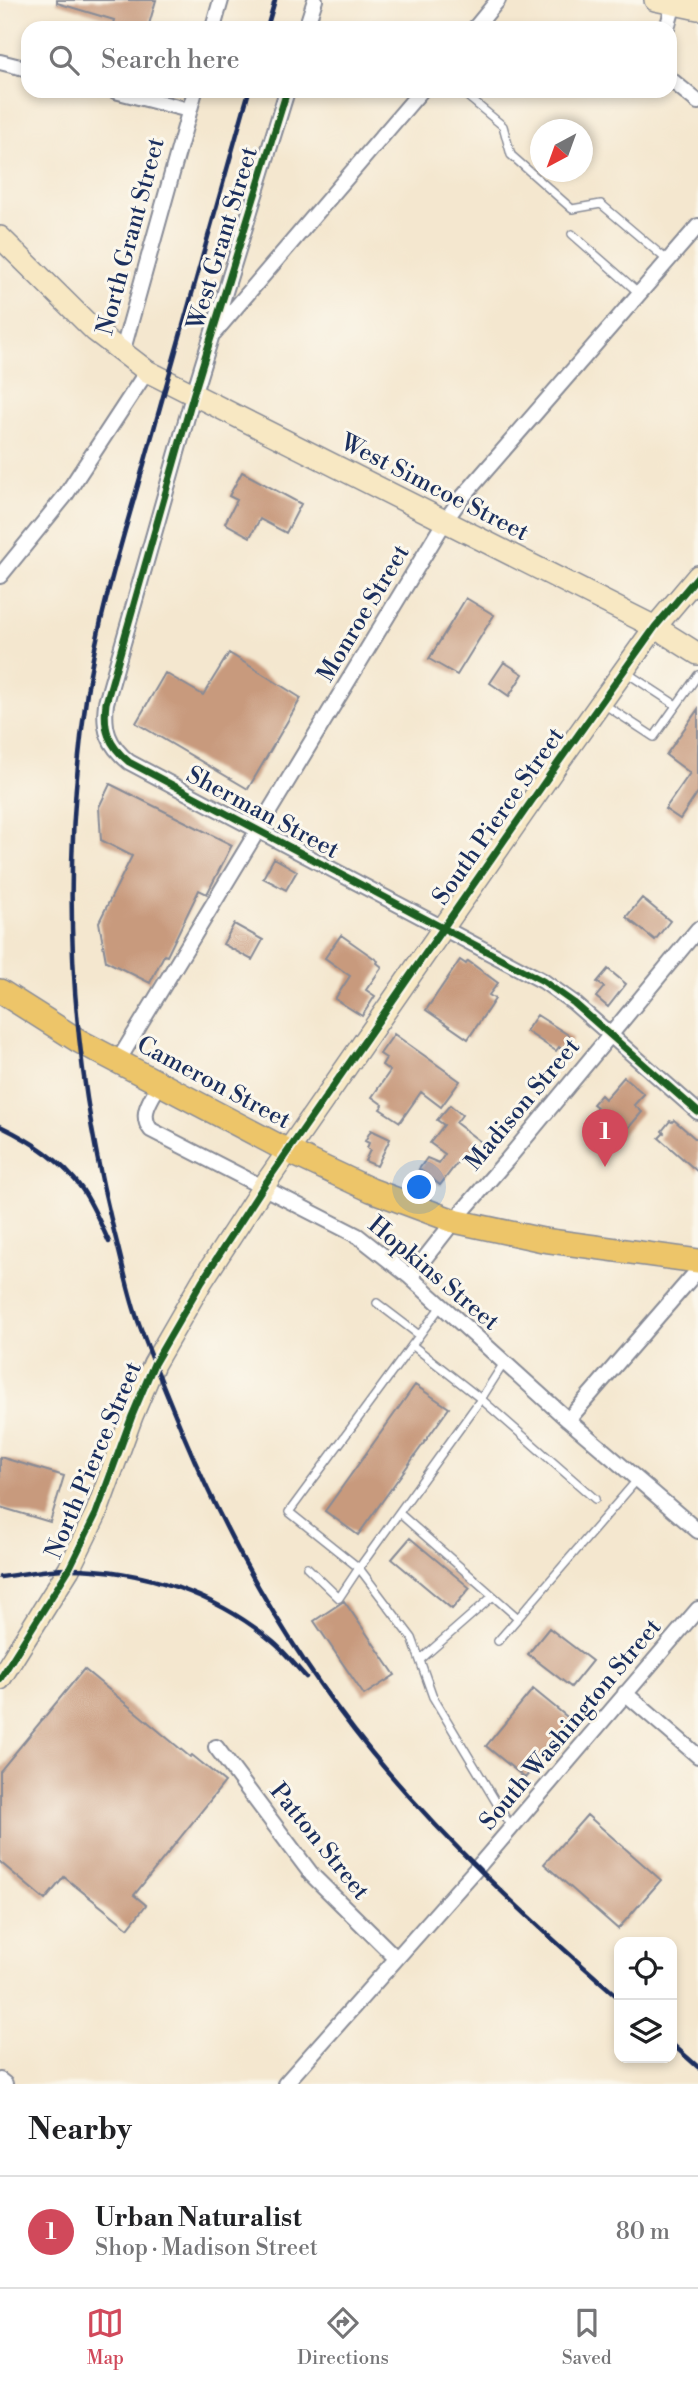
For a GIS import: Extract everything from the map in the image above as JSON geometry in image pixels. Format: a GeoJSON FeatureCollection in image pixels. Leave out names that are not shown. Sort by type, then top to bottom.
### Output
{"type":"FeatureCollection","features":[{"type":"Feature","properties":{"kind":"main road","name":"Cameron Street"},"geometry":{"type":"LineString","coordinates":[[0,992],[79,1041],[288,1151],[371,1190],[454,1221],[543,1240],[698,1261]]}},
{"type":"Feature","properties":{"kind":"street"},"geometry":{"type":"LineString","coordinates":[[215,21],[221,0]]}},
{"type":"Feature","properties":{"kind":"street"},"geometry":{"type":"LineString","coordinates":[[308,21],[315,0]]}},
{"type":"Feature","properties":{"kind":"street"},"geometry":{"type":"LineString","coordinates":[[481,21],[498,0]]}},
{"type":"Feature","properties":{"kind":"street"},"geometry":{"type":"LineString","coordinates":[[666,21],[664,2],[698,9]]}},
{"type":"Feature","properties":{"kind":"street"},"geometry":{"type":"LineString","coordinates":[[0,62],[21,67]]}},
{"type":"Feature","properties":{"kind":"street"},"geometry":{"type":"LineString","coordinates":[[677,85],[698,102]]}},
{"type":"Feature","properties":{"kind":"street"},"geometry":{"type":"LineString","coordinates":[[142,98],[189,110]]}},
{"type":"Feature","properties":{"kind":"street","name":"North Grant Street"},"geometry":{"type":"LineString","coordinates":[[121,354],[193,98]]}},
{"type":"Feature","properties":{"kind":"street","name":"West Grant Street"},"geometry":{"type":"LineString","coordinates":[[193,396],[285,98]]}},
{"type":"Feature","properties":{"kind":"street"},"geometry":{"type":"LineString","coordinates":[[211,336],[415,98]]}},
{"type":"Feature","properties":{"kind":"street","name":"Monroe Street"},"geometry":{"type":"LineString","coordinates":[[118,1060],[444,521],[639,294],[697,231]]}},
{"type":"Feature","properties":{"kind":"street","name":"West Simcoe Street"},"geometry":{"type":"LineString","coordinates":[[0,237],[94,331],[147,371],[655,627],[698,654]]}},
{"type":"Feature","properties":{"kind":"street"},"geometry":{"type":"LineString","coordinates":[[0,576],[65,496],[147,371]]}},
{"type":"Feature","properties":{"kind":"street","name":"Sherman Street"},"geometry":{"type":"LineString","coordinates":[[193,396],[106,703],[106,734],[115,749],[129,762],[543,981],[610,1033],[698,1112]]}},
{"type":"Feature","properties":{"kind":"street","name":"South Pierce Street"},"geometry":{"type":"LineString","coordinates":[[288,1151],[624,670],[655,627],[698,576]]}},
{"type":"Feature","properties":{"kind":"street","name":"Madison Street"},"geometry":{"type":"LineString","coordinates":[[410,1277],[698,929]]}},
{"type":"Feature","properties":{"kind":"street","name":"Hopkins Street"},"geometry":{"type":"LineString","coordinates":[[160,1083],[145,1112],[146,1125],[151,1130],[358,1236],[410,1277],[568,1420],[698,1531]]}},
{"type":"Feature","properties":{"kind":"street","name":"North Pierce Street"},"geometry":{"type":"LineString","coordinates":[[0,1679],[69,1569],[81,1545],[96,1514],[154,1364],[202,1281],[288,1151]]}},
{"type":"Feature","properties":{"kind":"street"},"geometry":{"type":"LineString","coordinates":[[568,1420],[698,1270]]}},
{"type":"Feature","properties":{"kind":"street","name":"South Washington Street"},"geometry":{"type":"LineString","coordinates":[[285,2084],[477,1868],[698,1609]]}},
{"type":"Feature","properties":{"kind":"street"},"geometry":{"type":"LineString","coordinates":[[625,1693],[698,1756]]}},
{"type":"Feature","properties":{"kind":"street","name":"Patton Street"},"geometry":{"type":"LineString","coordinates":[[216,1747],[313,1875],[396,1958]]}},
{"type":"Feature","properties":{"kind":"street"},"geometry":{"type":"LineString","coordinates":[[0,2080],[5,2084]]}},
{"type":"Feature","properties":{"kind":"lane"},"geometry":{"type":"LineString","coordinates":[[469,98],[503,126],[511,155],[572,209],[601,204],[668,261]]}},
{"type":"Feature","properties":{"kind":"lane"},"geometry":{"type":"LineString","coordinates":[[572,234],[639,294]]}},
{"type":"Feature","properties":{"kind":"lane"},"geometry":{"type":"LineString","coordinates":[[624,670],[676,705]]}},
{"type":"Feature","properties":{"kind":"lane"},"geometry":{"type":"LineString","coordinates":[[601,703],[654,737],[698,675]]}},
{"type":"Feature","properties":{"kind":"lane"},"geometry":{"type":"LineString","coordinates":[[377,1303],[419,1335]]}},
{"type":"Feature","properties":{"kind":"lane"},"geometry":{"type":"LineString","coordinates":[[441,1306],[289,1512],[359,1568],[412,1638],[433,1697],[511,1828]]}},
{"type":"Feature","properties":{"kind":"lane"},"geometry":{"type":"LineString","coordinates":[[412,1345],[481,1399],[596,1499]]}},
{"type":"Feature","properties":{"kind":"lane"},"geometry":{"type":"LineString","coordinates":[[307,1567],[339,1598],[505,1363]]}},
{"type":"Feature","properties":{"kind":"lane"},"geometry":{"type":"LineString","coordinates":[[498,1641],[638,1479]]}},
{"type":"Feature","properties":{"kind":"lane"},"geometry":{"type":"LineString","coordinates":[[399,1513],[518,1618]]}},
{"type":"Feature","properties":{"kind":"lane"},"geometry":{"type":"LineString","coordinates":[[420,1660],[493,1596]]}},
{"type":"Feature","properties":{"kind":"building"},"geometry":{"type":"Polygon","coordinates":[[[57,0],[156,0],[150,21],[114,21],[57,3],[57,0]]]}},
{"type":"Feature","properties":{"kind":"building"},"geometry":{"type":"Polygon","coordinates":[[[242,472],[301,504],[286,533],[260,519],[250,537],[225,523],[237,500],[229,496],[242,472]]]}},
{"type":"Feature","properties":{"kind":"building"},"geometry":{"type":"Polygon","coordinates":[[[466,598],[494,615],[457,675],[429,659],[466,598]]]}},
{"type":"Feature","properties":{"kind":"building"},"geometry":{"type":"Polygon","coordinates":[[[229,653],[301,698],[248,789],[136,723],[165,673],[203,695],[229,653]]]}},
{"type":"Feature","properties":{"kind":"building"},"geometry":{"type":"Polygon","coordinates":[[[504,662],[523,674],[509,696],[490,683],[504,662]]]}},
{"type":"Feature","properties":{"kind":"building"},"geometry":{"type":"Polygon","coordinates":[[[698,709],[698,792],[680,819],[665,809],[690,773],[666,755],[698,709]]]}},
{"type":"Feature","properties":{"kind":"building"},"geometry":{"type":"Polygon","coordinates":[[[110,784],[232,845],[207,894],[199,890],[167,956],[164,955],[150,983],[106,961],[99,922],[132,856],[101,840],[99,807],[110,784]]]}},
{"type":"Feature","properties":{"kind":"building"},"geometry":{"type":"Polygon","coordinates":[[[274,858],[297,871],[286,890],[263,878],[274,858]]]}},
{"type":"Feature","properties":{"kind":"building"},"geometry":{"type":"Polygon","coordinates":[[[642,898],[670,921],[655,940],[626,917],[642,898]]]}},
{"type":"Feature","properties":{"kind":"building"},"geometry":{"type":"Polygon","coordinates":[[[234,924],[263,940],[252,960],[223,944],[234,924]]]}},
{"type":"Feature","properties":{"kind":"building"},"geometry":{"type":"Polygon","coordinates":[[[341,935],[378,961],[382,967],[366,990],[375,996],[362,1016],[335,999],[350,976],[325,958],[341,935]]]}},
{"type":"Feature","properties":{"kind":"building"},"geometry":{"type":"Polygon","coordinates":[[[460,960],[466,964],[468,961],[498,983],[489,995],[495,999],[468,1039],[426,1010],[460,960]]]}},
{"type":"Feature","properties":{"kind":"building"},"geometry":{"type":"Polygon","coordinates":[[[608,969],[626,984],[608,1007],[596,997],[604,987],[597,982],[608,969]]]}},
{"type":"Feature","properties":{"kind":"building"},"geometry":{"type":"Polygon","coordinates":[[[537,1015],[573,1038],[564,1051],[559,1047],[556,1051],[526,1031],[537,1015]]]}},
{"type":"Feature","properties":{"kind":"building"},"geometry":{"type":"Polygon","coordinates":[[[394,1034],[460,1081],[441,1107],[421,1092],[400,1122],[380,1109],[383,1105],[372,1097],[390,1071],[382,1065],[386,1058],[380,1054],[394,1034]]]}},
{"type":"Feature","properties":{"kind":"building"},"geometry":{"type":"Polygon","coordinates":[[[624,1077],[644,1094],[634,1105],[642,1112],[618,1140],[590,1115],[597,1107],[593,1104],[601,1095],[605,1099],[624,1077]]]}},
{"type":"Feature","properties":{"kind":"building"},"geometry":{"type":"Polygon","coordinates":[[[450,1105],[462,1115],[456,1123],[486,1146],[474,1162],[464,1154],[440,1185],[419,1169],[427,1158],[439,1163],[445,1154],[430,1143],[444,1125],[437,1120],[450,1105]]]}},
{"type":"Feature","properties":{"kind":"building"},"geometry":{"type":"Polygon","coordinates":[[[674,1120],[698,1141],[698,1172],[659,1138],[670,1121],[674,1120]]]}},
{"type":"Feature","properties":{"kind":"building"},"geometry":{"type":"Polygon","coordinates":[[[371,1130],[390,1139],[377,1166],[365,1161],[370,1150],[367,1148],[369,1143],[365,1141],[371,1130]]]}},
{"type":"Feature","properties":{"kind":"building"},"geometry":{"type":"Polygon","coordinates":[[[415,1385],[449,1408],[358,1535],[325,1511],[415,1385]]]}},
{"type":"Feature","properties":{"kind":"building"},"geometry":{"type":"Polygon","coordinates":[[[0,1457],[64,1476],[50,1522],[0,1507],[0,1457]]]}},
{"type":"Feature","properties":{"kind":"building"},"geometry":{"type":"Polygon","coordinates":[[[410,1538],[470,1588],[452,1609],[392,1559],[410,1538]]]}},
{"type":"Feature","properties":{"kind":"building"},"geometry":{"type":"Polygon","coordinates":[[[344,1601],[395,1675],[364,1695],[314,1621],[344,1601]]]}},
{"type":"Feature","properties":{"kind":"building"},"geometry":{"type":"Polygon","coordinates":[[[549,1628],[592,1661],[571,1687],[528,1654],[549,1628]]]}},
{"type":"Feature","properties":{"kind":"building"},"geometry":{"type":"Polygon","coordinates":[[[84,1669],[190,1757],[192,1755],[225,1782],[134,1895],[146,1905],[128,1928],[64,1877],[45,1900],[0,1862],[0,1771],[84,1669]]]}},
{"type":"Feature","properties":{"kind":"building"},"geometry":{"type":"Polygon","coordinates":[[[533,1689],[572,1721],[525,1778],[486,1746],[533,1689]]]}},
{"type":"Feature","properties":{"kind":"building"},"geometry":{"type":"Polygon","coordinates":[[[587,1815],[661,1880],[618,1929],[544,1864],[587,1815]]]}},
{"type":"Feature","properties":{"kind":"railway"},"geometry":{"type":"LineString","coordinates":[[269,21],[275,0]]}},
{"type":"Feature","properties":{"kind":"railway"},"geometry":{"type":"LineString","coordinates":[[247,98],[113,574],[87,692],[73,832],[74,971],[89,1110],[102,1179],[142,1333],[184,1436],[244,1561],[291,1641],[343,1716],[429,1818],[522,1910],[614,1993]]}},
{"type":"Feature","properties":{"kind":"railway"},"geometry":{"type":"LineString","coordinates":[[0,1126],[34,1145],[65,1169],[86,1195],[109,1242]]}},
{"type":"Feature","properties":{"kind":"railway"},"geometry":{"type":"LineString","coordinates":[[0,1577],[69,1569],[96,1570],[151,1579],[228,1610],[277,1646],[306,1677]]}},
{"type":"Feature","properties":{"kind":"railway"},"geometry":{"type":"LineString","coordinates":[[677,2048],[698,2067]]}},
{"type":"Feature","properties":{"kind":"cycle path"},"geometry":{"type":"LineString","coordinates":[[285,98],[193,396],[106,703],[108,736],[129,762],[543,981],[574,1003],[698,1112]]}},
{"type":"Feature","properties":{"kind":"cycle path"},"geometry":{"type":"LineString","coordinates":[[0,1679],[69,1569],[96,1514],[154,1364],[202,1281],[263,1187],[558,763],[655,627],[698,576]]}},
{"type":"Feature","properties":{"kind":"place","name":"Urban Naturalist"},"geometry":{"type":"Point","coordinates":[605,1167]}}]}
